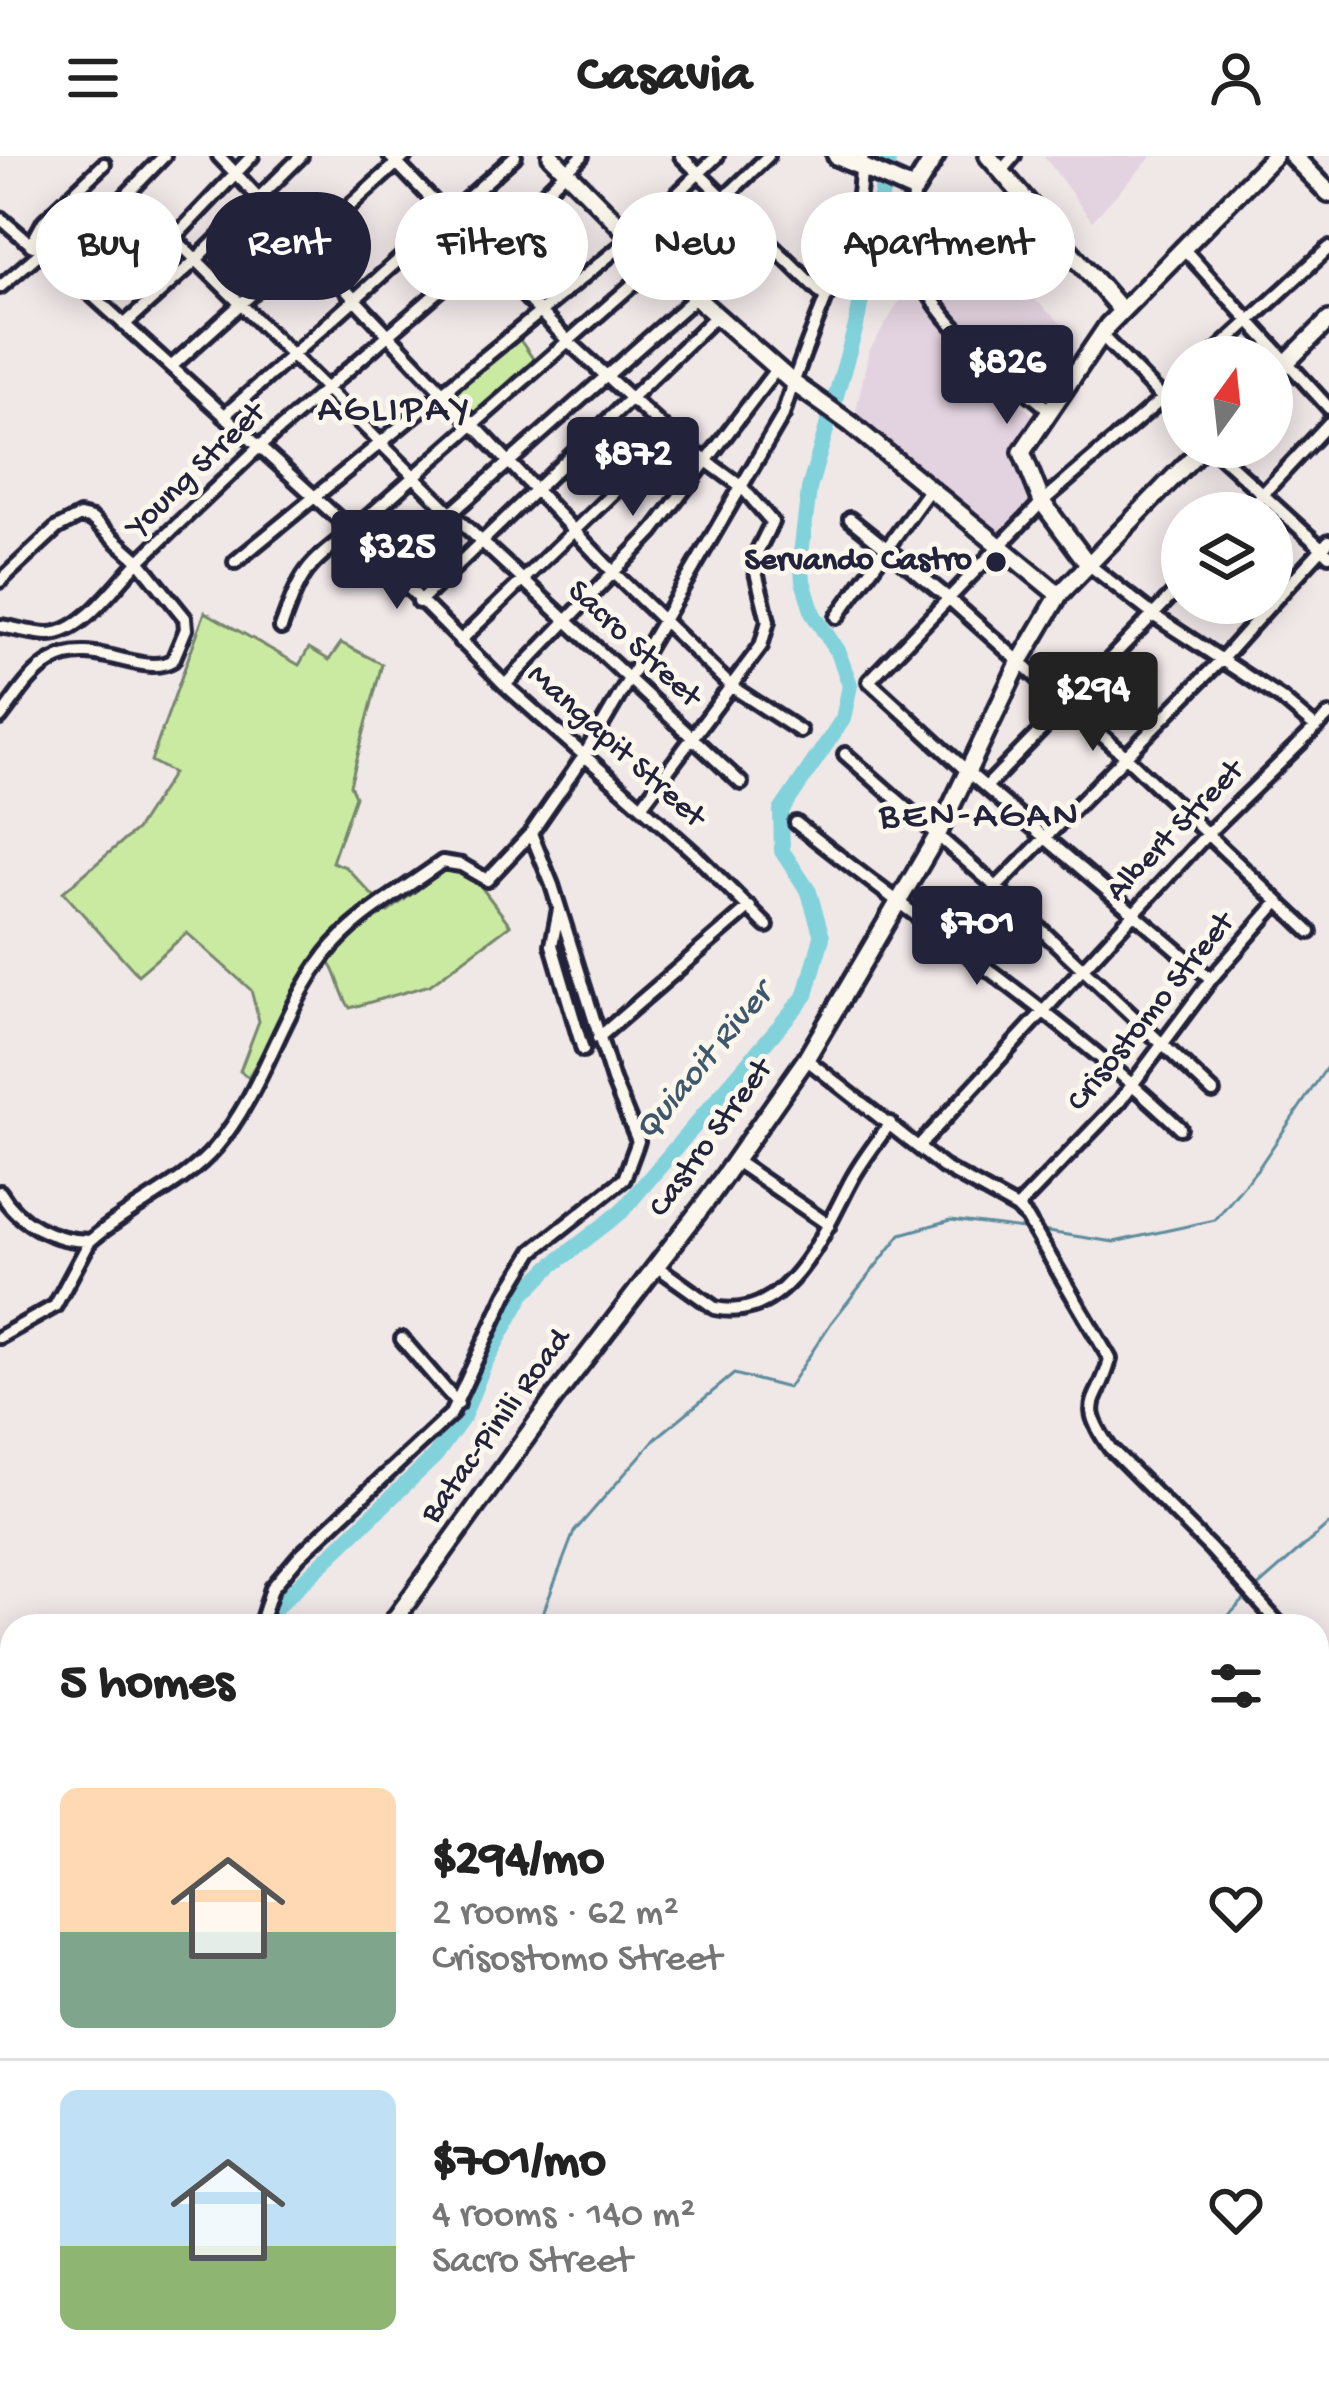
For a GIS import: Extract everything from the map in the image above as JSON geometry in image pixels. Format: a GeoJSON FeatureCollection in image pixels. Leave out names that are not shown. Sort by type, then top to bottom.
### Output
{"type":"FeatureCollection","features":[{"type":"Feature","properties":{"kind":"main road"},"geometry":{"type":"LineString","coordinates":[[551,156],[612,217]]}},
{"type":"Feature","properties":{"kind":"main road"},"geometry":{"type":"LineString","coordinates":[[837,156],[906,188],[935,156]]}},
{"type":"Feature","properties":{"kind":"main road"},"geometry":{"type":"LineString","coordinates":[[988,156],[1121,310]]}},
{"type":"Feature","properties":{"kind":"main road"},"geometry":{"type":"LineString","coordinates":[[1088,564],[1042,502],[1022,452],[1121,310],[1274,156]]}},
{"type":"Feature","properties":{"kind":"main road"},"geometry":{"type":"LineString","coordinates":[[1294,156],[1325,180]]}},
{"type":"Feature","properties":{"kind":"main road"},"geometry":{"type":"LineString","coordinates":[[700,300],[793,382],[1059,596]]}},
{"type":"Feature","properties":{"kind":"main road"},"geometry":{"type":"LineString","coordinates":[[1293,356],[1329,320]]}},
{"type":"Feature","properties":{"kind":"main road","name":"Castro Street"},"geometry":{"type":"LineString","coordinates":[[656,1266],[806,1059],[937,836],[1019,663],[1059,596],[1186,468]]}},
{"type":"Feature","properties":{"kind":"main road","name":"Batac-Pinili Road"},"geometry":{"type":"LineString","coordinates":[[399,1614],[656,1266]]}},
{"type":"Feature","properties":{"kind":"street"},"geometry":{"type":"LineString","coordinates":[[132,192],[164,156]]}},
{"type":"Feature","properties":{"kind":"street"},"geometry":{"type":"LineString","coordinates":[[219,156],[254,192]]}},
{"type":"Feature","properties":{"kind":"street"},"geometry":{"type":"LineString","coordinates":[[182,230],[252,156]]}},
{"type":"Feature","properties":{"kind":"street"},"geometry":{"type":"LineString","coordinates":[[261,192],[301,156]]}},
{"type":"Feature","properties":{"kind":"street"},"geometry":{"type":"LineString","coordinates":[[477,192],[515,156]]}},
{"type":"Feature","properties":{"kind":"street","name":"Young Street"},"geometry":{"type":"LineString","coordinates":[[546,192],[582,156]]}},
{"type":"Feature","properties":{"kind":"street"},"geometry":{"type":"LineString","coordinates":[[681,156],[716,192]]}},
{"type":"Feature","properties":{"kind":"street"},"geometry":{"type":"LineString","coordinates":[[681,192],[716,156]]}},
{"type":"Feature","properties":{"kind":"street"},"geometry":{"type":"LineString","coordinates":[[732,192],[768,156]]}},
{"type":"Feature","properties":{"kind":"street"},"geometry":{"type":"LineString","coordinates":[[1001,170],[1014,156]]}},
{"type":"Feature","properties":{"kind":"street"},"geometry":{"type":"LineString","coordinates":[[361,192],[397,158],[429,192]]}},
{"type":"Feature","properties":{"kind":"street"},"geometry":{"type":"LineString","coordinates":[[75,192],[104,164]]}},
{"type":"Feature","properties":{"kind":"street"},"geometry":{"type":"LineString","coordinates":[[906,188],[914,263],[939,305],[973,347],[1048,409]]}},
{"type":"Feature","properties":{"kind":"street","name":"Mangapit Street"},"geometry":{"type":"LineString","coordinates":[[0,218],[36,248]]}},
{"type":"Feature","properties":{"kind":"street","name":"Sacro Street"},"geometry":{"type":"LineString","coordinates":[[182,247],[452,514],[741,783]]}},
{"type":"Feature","properties":{"kind":"street"},"geometry":{"type":"LineString","coordinates":[[1181,247],[1263,336]]}},
{"type":"Feature","properties":{"kind":"street"},"geometry":{"type":"LineString","coordinates":[[0,287],[36,248]]}},
{"type":"Feature","properties":{"kind":"street"},"geometry":{"type":"LineString","coordinates":[[1234,336],[1329,248]]}},
{"type":"Feature","properties":{"kind":"street"},"geometry":{"type":"LineString","coordinates":[[124,325],[206,249]]}},
{"type":"Feature","properties":{"kind":"street"},"geometry":{"type":"LineString","coordinates":[[777,251],[801,274]]}},
{"type":"Feature","properties":{"kind":"street"},"geometry":{"type":"LineString","coordinates":[[235,562],[612,253]]}},
{"type":"Feature","properties":{"kind":"street"},"geometry":{"type":"LineString","coordinates":[[371,285],[395,264]]}},
{"type":"Feature","properties":{"kind":"street","name":"Mangapit Street"},"geometry":{"type":"LineString","coordinates":[[97,300],[352,531],[505,685],[642,805],[767,926]]}},
{"type":"Feature","properties":{"kind":"street"},"geometry":{"type":"LineString","coordinates":[[171,367],[247,300]]}},
{"type":"Feature","properties":{"kind":"street"},"geometry":{"type":"LineString","coordinates":[[224,416],[354,300]]}},
{"type":"Feature","properties":{"kind":"street"},"geometry":{"type":"LineString","coordinates":[[358,300],[662,621],[732,687],[800,731]]}},
{"type":"Feature","properties":{"kind":"street","name":"Young Street"},"geometry":{"type":"LineString","coordinates":[[0,718],[38,670],[67,653],[99,652],[160,666],[173,660],[186,629],[185,618],[139,561],[259,447],[427,300]]}},
{"type":"Feature","properties":{"kind":"street"},"geometry":{"type":"LineString","coordinates":[[530,300],[672,436],[742,487],[772,523],[753,560],[769,621],[753,660],[642,805]]}},
{"type":"Feature","properties":{"kind":"street"},"geometry":{"type":"LineString","coordinates":[[280,628],[303,572],[614,300]]}},
{"type":"Feature","properties":{"kind":"street"},"geometry":{"type":"LineString","coordinates":[[388,569],[692,300]]}},
{"type":"Feature","properties":{"kind":"street"},"geometry":{"type":"LineString","coordinates":[[0,1337],[55,1306],[90,1241],[193,1167],[221,1141],[248,1100],[288,1015],[336,943],[442,862],[487,880],[531,833],[584,756],[783,415],[824,300]]}},
{"type":"Feature","properties":{"kind":"street"},"geometry":{"type":"LineString","coordinates":[[419,602],[717,315]]}},
{"type":"Feature","properties":{"kind":"street"},"geometry":{"type":"LineString","coordinates":[[1102,336],[1161,398]]}},
{"type":"Feature","properties":{"kind":"street"},"geometry":{"type":"LineString","coordinates":[[505,685],[615,574],[707,465],[778,368]]}},
{"type":"Feature","properties":{"kind":"street"},"geometry":{"type":"LineString","coordinates":[[1293,369],[1329,408]]}},
{"type":"Feature","properties":{"kind":"street"},"geometry":{"type":"LineString","coordinates":[[1161,400],[996,546],[869,681],[969,773],[1211,979]]}},
{"type":"Feature","properties":{"kind":"street"},"geometry":{"type":"LineString","coordinates":[[1264,492],[1329,423]]}},
{"type":"Feature","properties":{"kind":"street"},"geometry":{"type":"LineString","coordinates":[[460,641],[672,436]]}},
{"type":"Feature","properties":{"kind":"street"},"geometry":{"type":"LineString","coordinates":[[1232,468],[1260,492]]}},
{"type":"Feature","properties":{"kind":"street"},"geometry":{"type":"LineString","coordinates":[[837,617],[929,490]]}},
{"type":"Feature","properties":{"kind":"street"},"geometry":{"type":"LineString","coordinates":[[0,581],[57,528],[80,516],[92,519],[139,561],[64,630],[47,634],[0,626]]}},
{"type":"Feature","properties":{"kind":"street","name":"Crisostomo Street"},"geometry":{"type":"LineString","coordinates":[[850,519],[947,597],[1124,755],[1278,902],[1211,979],[1109,1114],[1017,1208]]}},
{"type":"Feature","properties":{"kind":"street"},"geometry":{"type":"LineString","coordinates":[[1293,520],[1327,549],[1293,582]]}},
{"type":"Feature","properties":{"kind":"street"},"geometry":{"type":"LineString","coordinates":[[1088,564],[1156,616],[1282,699],[1316,728]]}},
{"type":"Feature","properties":{"kind":"street"},"geometry":{"type":"LineString","coordinates":[[986,787],[1161,610]]}},
{"type":"Feature","properties":{"kind":"street"},"geometry":{"type":"LineString","coordinates":[[948,936],[1253,624]]}},
{"type":"Feature","properties":{"kind":"street","name":"Albert Street"},"geometry":{"type":"LineString","coordinates":[[918,1148],[1134,911],[1329,715]]}},
{"type":"Feature","properties":{"kind":"street"},"geometry":{"type":"LineString","coordinates":[[845,754],[995,886],[1213,1092]]}},
{"type":"Feature","properties":{"kind":"street"},"geometry":{"type":"LineString","coordinates":[[796,823],[896,904],[948,936],[1045,1011],[1180,1128]]}},
{"type":"Feature","properties":{"kind":"street"},"geometry":{"type":"LineString","coordinates":[[264,1614],[272,1588],[299,1556],[443,1425],[458,1404],[518,1271],[533,1251],[624,1180],[633,1162],[638,1141],[598,1038],[531,833]]}},
{"type":"Feature","properties":{"kind":"street"},"geometry":{"type":"LineString","coordinates":[[1278,902],[1310,932]]}},
{"type":"Feature","properties":{"kind":"street"},"geometry":{"type":"LineString","coordinates":[[598,1038],[750,908]]}},
{"type":"Feature","properties":{"kind":"street"},"geometry":{"type":"LineString","coordinates":[[559,910],[552,946],[583,1050]]}},
{"type":"Feature","properties":{"kind":"street"},"geometry":{"type":"LineString","coordinates":[[806,1059],[963,1180],[1017,1208],[1110,1359],[1093,1398],[1091,1418],[1097,1430],[1270,1614]]}},
{"type":"Feature","properties":{"kind":"street"},"geometry":{"type":"LineString","coordinates":[[656,1266],[716,1308],[754,1305],[798,1272],[860,1165],[890,1124]]}},
{"type":"Feature","properties":{"kind":"street"},"geometry":{"type":"LineString","coordinates":[[734,1160],[829,1225]]}},
{"type":"Feature","properties":{"kind":"street"},"geometry":{"type":"LineString","coordinates":[[0,1192],[13,1213],[30,1224],[56,1236],[90,1241]]}},
{"type":"Feature","properties":{"kind":"street"},"geometry":{"type":"LineString","coordinates":[[402,1339],[458,1404]]}},
{"type":"Feature","properties":{"kind":"shaded area"},"geometry":{"type":"Polygon","coordinates":[[[1044,156],[1152,156],[1092,221],[1044,156]]]}},
{"type":"Feature","properties":{"kind":"shaded area"},"geometry":{"type":"Polygon","coordinates":[[[900,300],[928,300],[962,361],[1036,417],[1014,457],[1032,499],[999,540],[854,420],[869,351],[900,300]]]}},
{"type":"Feature","properties":{"kind":"shaded area"},"geometry":{"type":"Polygon","coordinates":[[[946,300],[1035,300],[1066,328],[1020,381],[968,333],[946,300]]]}},
{"type":"Feature","properties":{"kind":"green space"},"geometry":{"type":"Polygon","coordinates":[[[518,337],[536,363],[473,416],[449,392],[518,337]]]}},
{"type":"Feature","properties":{"kind":"green space"},"geometry":{"type":"Polygon","coordinates":[[[205,612],[299,665],[309,648],[329,660],[341,643],[382,664],[350,785],[355,796],[332,862],[346,867],[388,912],[448,867],[476,880],[510,925],[430,985],[350,1008],[323,955],[248,1077],[240,1071],[259,1021],[251,990],[187,933],[138,975],[63,892],[136,830],[173,773],[151,761],[205,612]]]}},
{"type":"Feature","properties":{"kind":"waterway","name":"Quiaoit River"},"geometry":{"type":"LineString","coordinates":[[273,1614],[435,1456],[463,1417],[484,1364],[523,1294],[621,1212],[806,995],[822,937],[809,892],[782,851],[781,811],[843,719],[850,685],[838,652],[813,614],[801,554],[809,489],[856,326],[889,156]]}},
{"type":"Feature","properties":{"kind":"waterway"},"geometry":{"type":"LineString","coordinates":[[1041,1231],[1114,1242],[1215,1220],[1259,1167],[1329,1064]]}},
{"type":"Feature","properties":{"kind":"waterway"},"geometry":{"type":"LineString","coordinates":[[543,1614],[574,1532],[655,1439],[734,1374],[788,1388],[831,1323],[901,1234],[951,1220],[1031,1230]]}},
{"type":"Feature","properties":{"kind":"waterway"},"geometry":{"type":"LineString","coordinates":[[1253,1591],[1329,1524]]}},
{"type":"Feature","properties":{"kind":"waterway"},"geometry":{"type":"LineString","coordinates":[[1230,1614],[1246,1598]]}},
{"type":"Feature","properties":{"kind":"place","name":"Servando Castro"},"geometry":{"type":"Point","coordinates":[996,562]}},
{"type":"Feature","properties":{"kind":"district","name":"AGLIPAY"},"geometry":{"type":"Point","coordinates":[395,412]}},
{"type":"Feature","properties":{"kind":"district","name":"BEN-AGAN"},"geometry":{"type":"Point","coordinates":[980,818]}}]}
